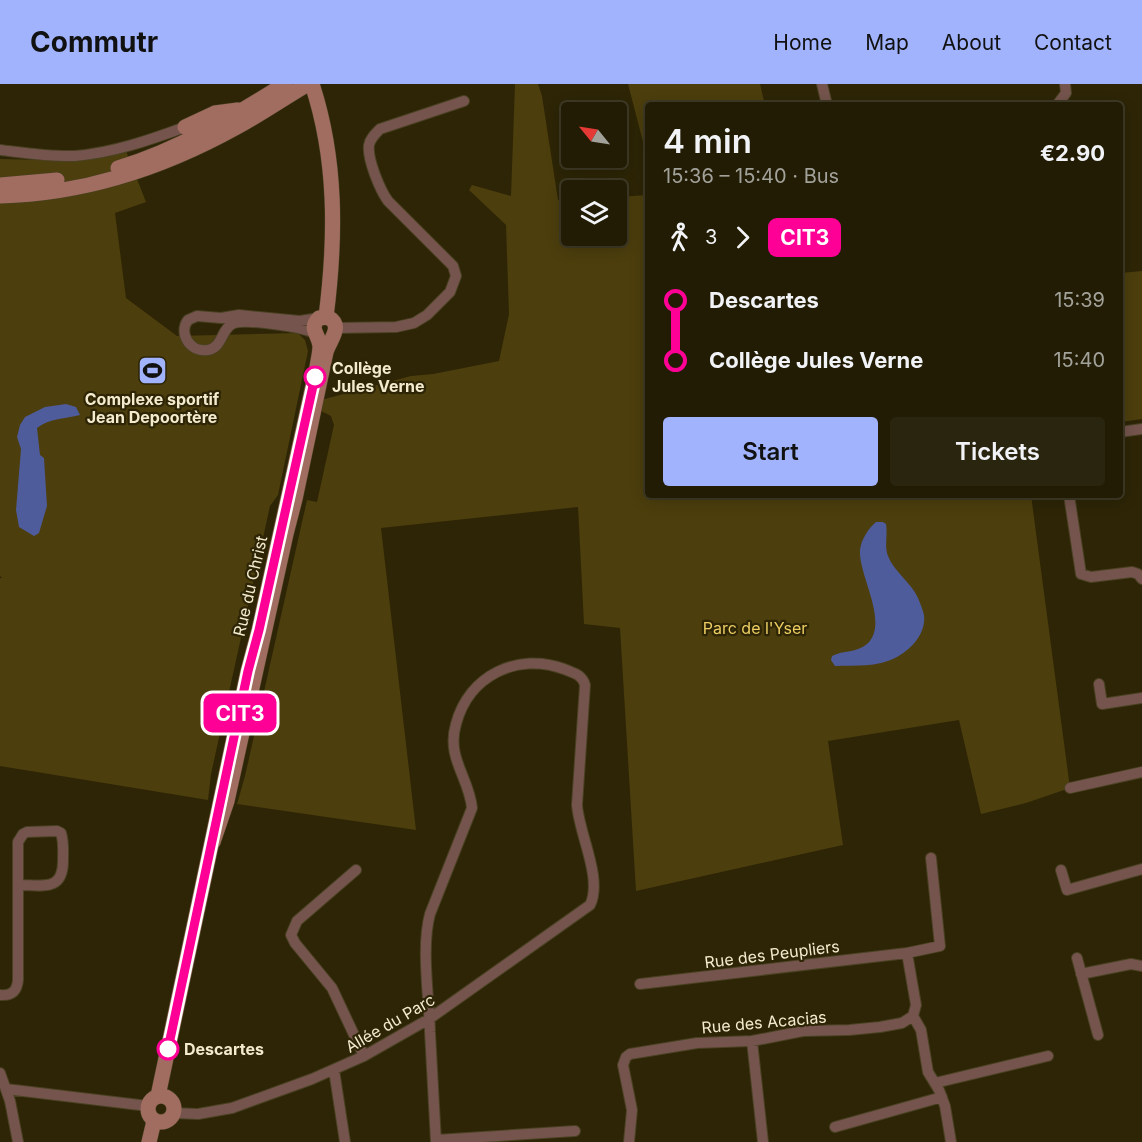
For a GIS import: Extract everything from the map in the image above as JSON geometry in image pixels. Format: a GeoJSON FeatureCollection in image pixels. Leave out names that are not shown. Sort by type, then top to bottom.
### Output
{"type":"FeatureCollection","features":[{"type":"Feature","properties":{"kind":"street"},"geometry":{"type":"LineString","coordinates":[[0,185],[69,179],[174,153],[285,84]]}},
{"type":"Feature","properties":{"kind":"street"},"geometry":{"type":"LineString","coordinates":[[0,196],[74,188],[147,170],[153,162],[167,155],[240,126],[310,84]]}},
{"type":"Feature","properties":{"kind":"street","name":"Rue du Christ"},"geometry":{"type":"LineString","coordinates":[[153,1101],[213,842],[248,671],[259,630],[324,328],[332,243],[331,176],[324,125],[310,84]]}},
{"type":"Feature","properties":{"kind":"street"},"geometry":{"type":"LineString","coordinates":[[822,84],[826,102]]}},
{"type":"Feature","properties":{"kind":"street"},"geometry":{"type":"LineString","coordinates":[[1060,102],[1066,93],[1065,84]]}},
{"type":"Feature","properties":{"kind":"street"},"geometry":{"type":"LineString","coordinates":[[324,328],[300,321],[239,315],[221,318],[197,316],[188,320],[184,329],[187,342],[205,351],[214,348],[228,327],[238,322],[324,328],[409,325],[427,315],[453,286],[456,276],[453,266],[388,201],[381,191],[369,149],[371,138],[380,129],[464,101]]}},
{"type":"Feature","properties":{"kind":"street"},"geometry":{"type":"LineString","coordinates":[[0,150],[56,156],[85,155],[162,135],[215,113],[244,109]]}},
{"type":"Feature","properties":{"kind":"street"},"geometry":{"type":"LineString","coordinates":[[162,135],[174,153]]}},
{"type":"Feature","properties":{"kind":"street"},"geometry":{"type":"LineString","coordinates":[[1123,432],[1142,429]]}},
{"type":"Feature","properties":{"kind":"street"},"geometry":{"type":"LineString","coordinates":[[1069,498],[1081,574],[1091,577],[1132,572],[1138,574],[1142,579]]}},
{"type":"Feature","properties":{"kind":"street","name":"Allée du Parc"},"geometry":{"type":"LineString","coordinates":[[173,1113],[198,1114],[232,1108],[290,1088],[364,1056],[429,1019],[590,905],[595,885],[578,813],[585,690],[584,680],[579,675],[541,663],[515,665],[499,670],[484,679],[473,690],[463,706],[454,732],[454,751],[470,794],[472,808],[430,914],[426,936],[429,1019]]}},
{"type":"Feature","properties":{"kind":"street"},"geometry":{"type":"LineString","coordinates":[[1099,684],[1102,704],[1142,698]]}},
{"type":"Feature","properties":{"kind":"street"},"geometry":{"type":"LineString","coordinates":[[1070,788],[1142,772]]}},
{"type":"Feature","properties":{"kind":"street"},"geometry":{"type":"LineString","coordinates":[[0,995],[11,994],[17,987],[18,842],[23,834],[34,831],[62,833],[63,874],[61,878],[54,884],[18,885]]}},
{"type":"Feature","properties":{"kind":"street","name":"Rue des Peupliers"},"geometry":{"type":"LineString","coordinates":[[640,984],[907,953],[940,946],[931,858]]}},
{"type":"Feature","properties":{"kind":"street"},"geometry":{"type":"LineString","coordinates":[[1061,870],[1067,890],[1142,869]]}},
{"type":"Feature","properties":{"kind":"street"},"geometry":{"type":"LineString","coordinates":[[356,870],[297,921],[291,935],[332,988],[364,1056]]}},
{"type":"Feature","properties":{"kind":"street"},"geometry":{"type":"LineString","coordinates":[[907,953],[916,1005],[913,1016],[921,1030],[926,1066],[942,1097],[947,1113],[951,1142]]}},
{"type":"Feature","properties":{"kind":"street"},"geometry":{"type":"LineString","coordinates":[[1077,958],[1098,1035]]}},
{"type":"Feature","properties":{"kind":"street"},"geometry":{"type":"LineString","coordinates":[[1081,974],[1131,964],[1142,966]]}},
{"type":"Feature","properties":{"kind":"street","name":"Rue des Acacias"},"geometry":{"type":"LineString","coordinates":[[629,1142],[632,1110],[624,1065],[626,1057],[630,1054],[697,1043],[752,1041],[803,1031],[880,1027],[902,1023],[913,1016]]}},
{"type":"Feature","properties":{"kind":"street"},"geometry":{"type":"LineString","coordinates":[[429,1019],[436,1141],[574,1131]]}},
{"type":"Feature","properties":{"kind":"street"},"geometry":{"type":"LineString","coordinates":[[752,1041],[763,1142]]}},
{"type":"Feature","properties":{"kind":"street"},"geometry":{"type":"LineString","coordinates":[[935,1083],[1048,1056]]}},
{"type":"Feature","properties":{"kind":"street"},"geometry":{"type":"LineString","coordinates":[[334,1070],[345,1142]]}},
{"type":"Feature","properties":{"kind":"street"},"geometry":{"type":"LineString","coordinates":[[0,1072],[6,1089],[5,1101],[18,1142]]}},
{"type":"Feature","properties":{"kind":"street"},"geometry":{"type":"LineString","coordinates":[[6,1089],[153,1101],[165,1096],[174,1106],[173,1113],[166,1121],[154,1121],[148,1114],[153,1101]]}},
{"type":"Feature","properties":{"kind":"street"},"geometry":{"type":"LineString","coordinates":[[835,1127],[942,1097]]}},
{"type":"Feature","properties":{"kind":"street"},"geometry":{"type":"LineString","coordinates":[[149,1142],[154,1121]]}},
{"type":"Feature","properties":{"kind":"green space","name":"Parc de l'Yser"},"geometry":{"type":"Polygon","coordinates":[[[515,84],[538,84],[542,96],[558,200],[561,200],[561,246],[627,246],[627,196],[645,195],[645,498],[1031,498],[1070,788],[1026,803],[981,814],[959,720],[828,741],[843,845],[636,891],[620,628],[584,624],[578,507],[381,528],[416,830],[237,804],[307,500],[317,502],[334,425],[331,416],[321,411],[321,400],[411,376],[499,361],[509,314],[506,225],[469,190],[472,185],[511,196],[515,84]]]}},
{"type":"Feature","properties":{"kind":"green space"},"geometry":{"type":"Polygon","coordinates":[[[628,84],[760,84],[764,102],[645,102],[645,149],[628,84]]]}},
{"type":"Feature","properties":{"kind":"green space"},"geometry":{"type":"Polygon","coordinates":[[[126,151],[146,202],[115,213],[126,298],[177,336],[298,333],[305,340],[308,351],[278,495],[270,506],[211,774],[208,800],[0,766],[0,578],[2,578],[0,576],[0,159],[44,160],[126,151]]]}},
{"type":"Feature","properties":{"kind":"green space"},"geometry":{"type":"Polygon","coordinates":[[[1142,271],[1142,419],[1123,422],[1123,273],[1142,271]]]}},
{"type":"Feature","properties":{"kind":"water"},"geometry":{"type":"Polygon","coordinates":[[[66,404],[76,407],[80,415],[52,421],[37,428],[40,455],[44,458],[47,506],[39,533],[34,536],[19,527],[16,510],[21,449],[17,437],[25,417],[45,407],[66,404]]]}},
{"type":"Feature","properties":{"kind":"water"},"geometry":{"type":"Polygon","coordinates":[[[876,522],[886,524],[888,556],[918,598],[924,615],[922,632],[912,646],[889,661],[835,666],[831,660],[832,656],[863,647],[873,635],[874,612],[863,572],[860,550],[866,534],[876,522]]]}},
{"type":"Feature","properties":{"kind":"bus line","name":"CIT3"},"geometry":{"type":"LineString","coordinates":[[168,1049],[248,671],[315,377]]}},
{"type":"Feature","properties":{"kind":"place","name":"Complexe sportif Jean Depoortère"},"geometry":{"type":"Point","coordinates":[152,371]}},
{"type":"Feature","properties":{"kind":"place","name":"Collège Jules Verne"},"geometry":{"type":"Point","coordinates":[315,377]}},
{"type":"Feature","properties":{"kind":"place","name":"Descartes"},"geometry":{"type":"Point","coordinates":[168,1049]}}]}
